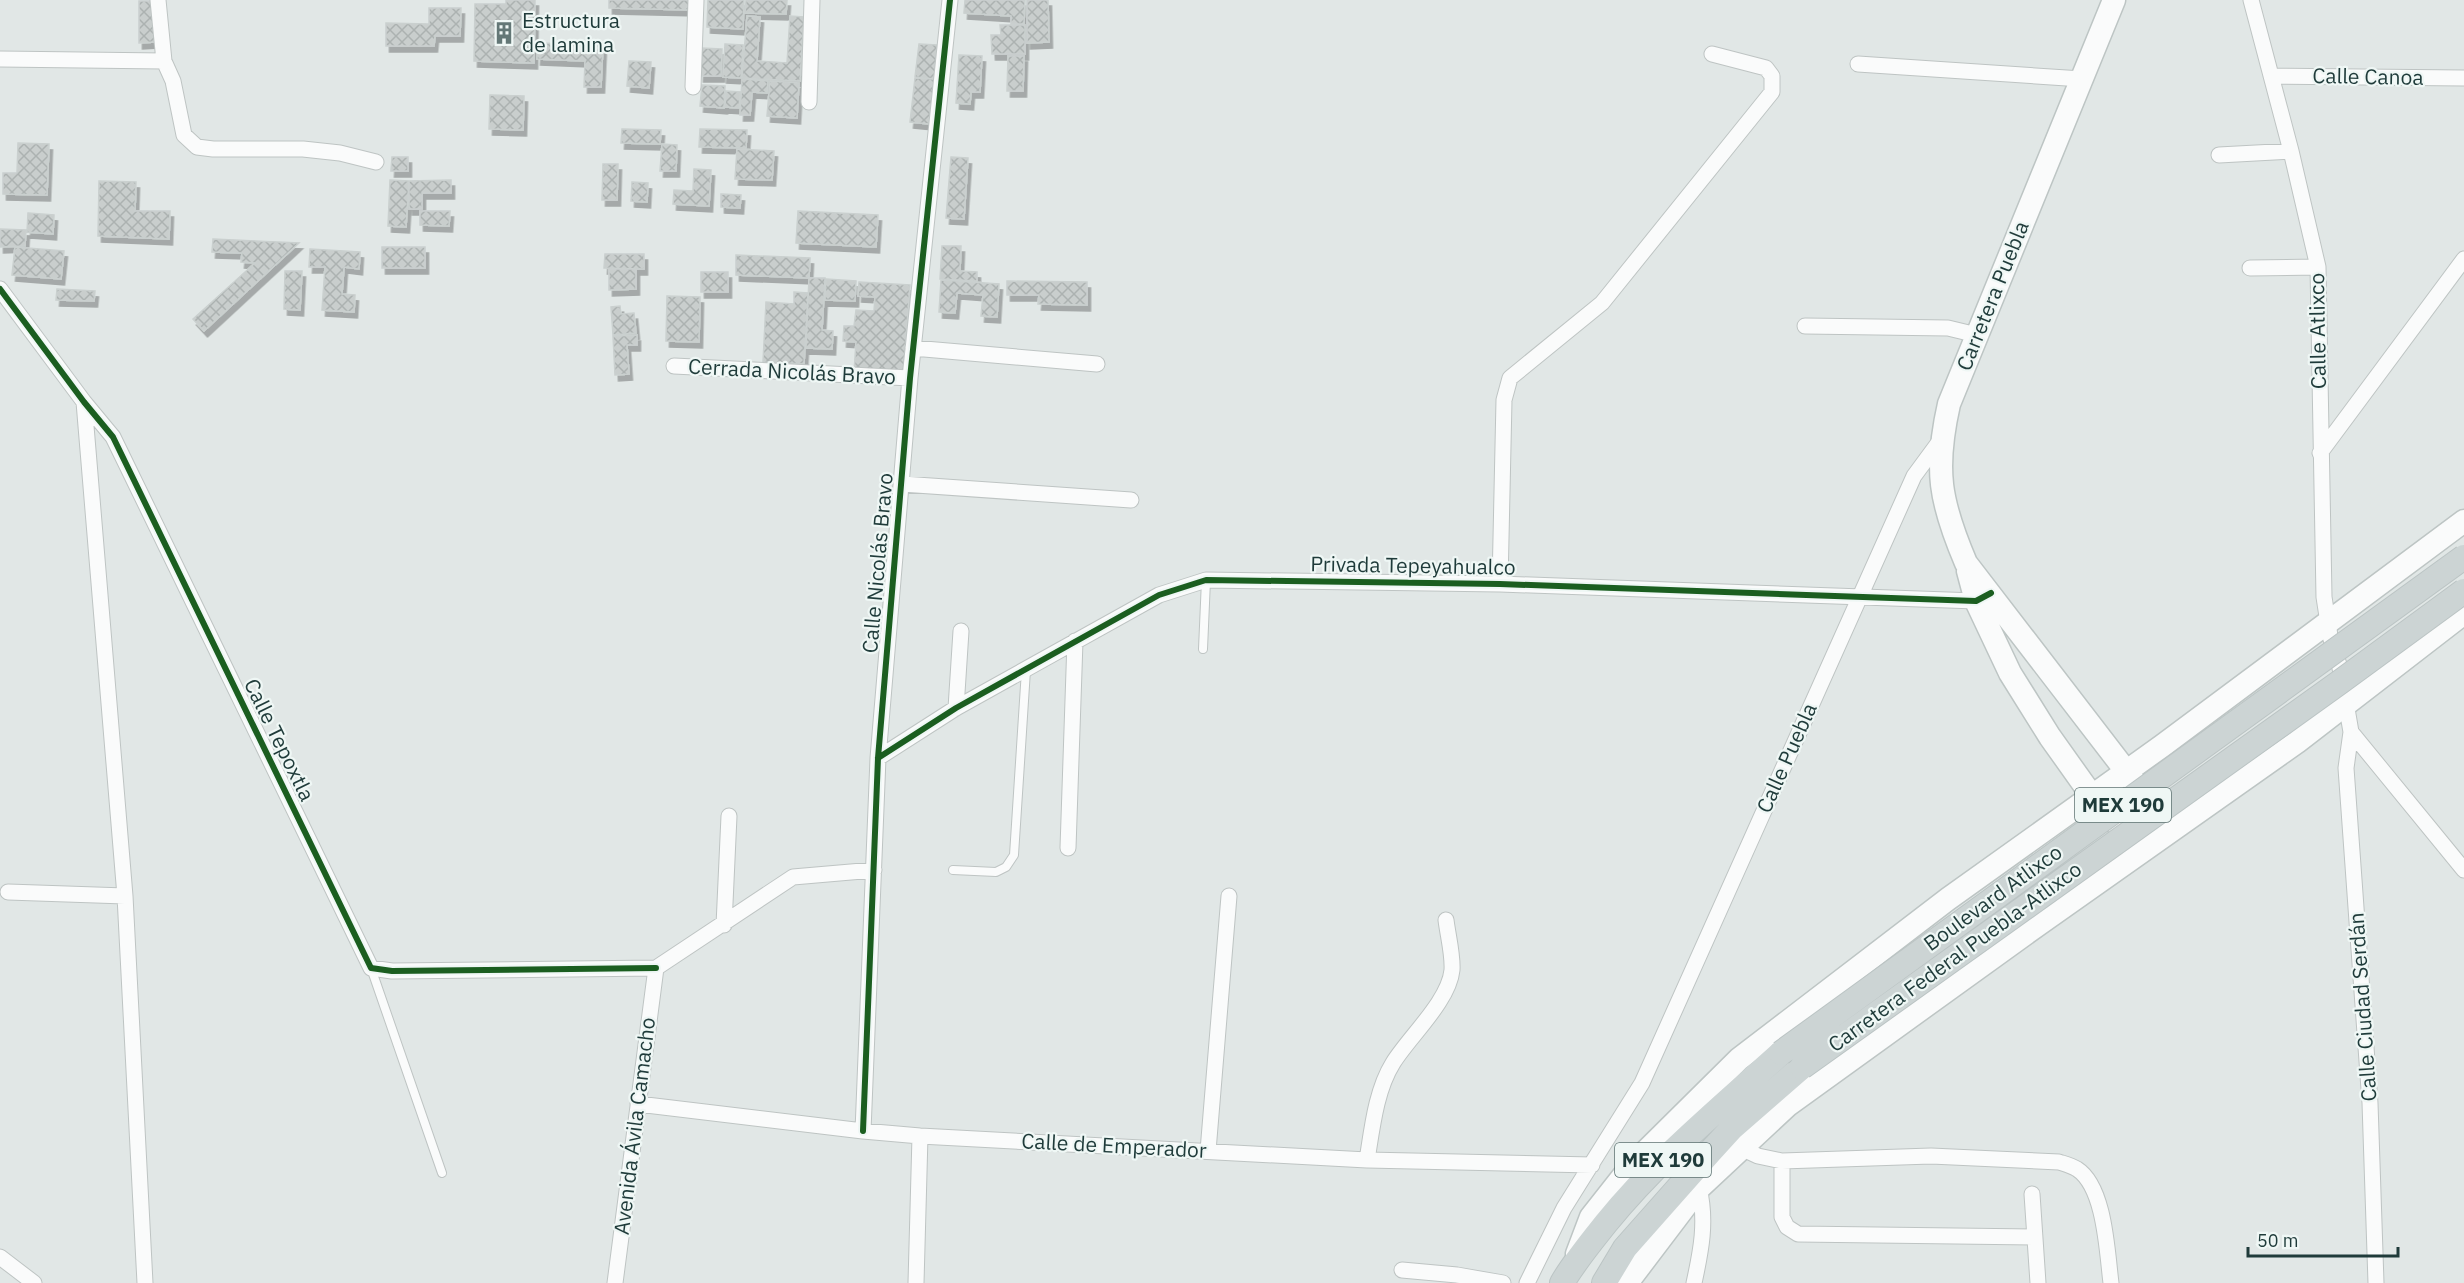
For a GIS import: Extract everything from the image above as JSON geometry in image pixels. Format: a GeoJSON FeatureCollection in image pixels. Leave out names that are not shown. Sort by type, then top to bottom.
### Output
{"type":"FeatureCollection","features":[{"type":"Feature","properties":{"kind":"main road","name":"Carretera Puebla"},"geometry":{"type":"LineString","coordinates":[[1984,597],[1950,525],[1941,484],[1942,438],[1949,404],[2114,0]]}},
{"type":"Feature","properties":{"kind":"main road"},"geometry":{"type":"LineString","coordinates":[[1568,1273],[1591,1217],[1632,1165],[1739,1059],[2010,854],[2328,624],[2464,521]]}},
{"type":"Feature","properties":{"kind":"main road","name":"Boulevard Atlixco"},"geometry":{"type":"LineString","coordinates":[[1568,1273],[1628,1196],[1674,1148],[1781,1053],[2464,557]]}},
{"type":"Feature","properties":{"kind":"main road","name":"Carretera Federal Puebla-Atlixco"},"geometry":{"type":"LineString","coordinates":[[1604,1283],[1624,1248],[1732,1128],[1802,1067],[2464,591]]}},
{"type":"Feature","properties":{"kind":"main road"},"geometry":{"type":"LineString","coordinates":[[1984,597],[2010,673],[2067,762],[2092,796],[2142,852]]}},
{"type":"Feature","properties":{"kind":"main road"},"geometry":{"type":"LineString","coordinates":[[1984,597],[2172,831]]}},
{"type":"Feature","properties":{"kind":"main road"},"geometry":{"type":"LineString","coordinates":[[1628,1283],[1699,1188],[1788,1106],[2348,704],[2464,613]]}},
{"type":"Feature","properties":{"kind":"main road"},"geometry":{"type":"LineString","coordinates":[[2049,826],[2066,802],[2071,790],[2071,775],[2067,762]]}},
{"type":"Feature","properties":{"kind":"main road"},"geometry":{"type":"LineString","coordinates":[[2010,854],[2025,869],[2036,887],[2039,924]]}},
{"type":"Feature","properties":{"kind":"street"},"geometry":{"type":"LineString","coordinates":[[158,0],[164,61],[173,81],[184,135],[197,147],[312,150],[340,153],[376,162]]}},
{"type":"Feature","properties":{"kind":"street"},"geometry":{"type":"LineString","coordinates":[[693,87],[696,0]]}},
{"type":"Feature","properties":{"kind":"street"},"geometry":{"type":"LineString","coordinates":[[809,102],[813,0]]}},
{"type":"Feature","properties":{"kind":"street","name":"Calle Nicolás Bravo"},"geometry":{"type":"LineString","coordinates":[[862,1131],[878,758],[910,378],[950,0]]}},
{"type":"Feature","properties":{"kind":"street","name":"Calle Atlixco"},"geometry":{"type":"LineString","coordinates":[[2251,0],[2292,151],[2318,267],[2322,561],[2328,624],[2348,704]]}},
{"type":"Feature","properties":{"kind":"street"},"geometry":{"type":"LineString","coordinates":[[1500,584],[1504,400],[1510,378],[1602,303],[1772,92],[1772,76],[1766,69],[1712,54]]}},
{"type":"Feature","properties":{"kind":"street"},"geometry":{"type":"LineString","coordinates":[[0,59],[164,61]]}},
{"type":"Feature","properties":{"kind":"street"},"geometry":{"type":"LineString","coordinates":[[1858,64],[2082,79]]}},
{"type":"Feature","properties":{"kind":"street","name":"Calle Canoa"},"geometry":{"type":"LineString","coordinates":[[2271,76],[2464,78]]}},
{"type":"Feature","properties":{"kind":"street"},"geometry":{"type":"LineString","coordinates":[[2219,155],[2292,151]]}},
{"type":"Feature","properties":{"kind":"street"},"geometry":{"type":"LineString","coordinates":[[2320,453],[2464,259]]}},
{"type":"Feature","properties":{"kind":"street"},"geometry":{"type":"LineString","coordinates":[[2250,268],[2318,267]]}},
{"type":"Feature","properties":{"kind":"street","name":"Calle Tepoxtla"},"geometry":{"type":"LineString","coordinates":[[0,289],[84,402],[113,437],[371,968]]}},
{"type":"Feature","properties":{"kind":"street"},"geometry":{"type":"LineString","coordinates":[[1805,326],[1948,328],[1977,335]]}},
{"type":"Feature","properties":{"kind":"street"},"geometry":{"type":"LineString","coordinates":[[914,348],[1097,364]]}},
{"type":"Feature","properties":{"kind":"street","name":"Cerrada Nicolás Bravo"},"geometry":{"type":"LineString","coordinates":[[674,366],[910,378]]}},
{"type":"Feature","properties":{"kind":"street"},"geometry":{"type":"LineString","coordinates":[[84,402],[125,896],[145,1283]]}},
{"type":"Feature","properties":{"kind":"street","name":"Calle Puebla"},"geometry":{"type":"LineString","coordinates":[[1527,1283],[1564,1208],[1593,1165],[1642,1083],[1914,476],[1942,438]]}},
{"type":"Feature","properties":{"kind":"street"},"geometry":{"type":"LineString","coordinates":[[902,484],[1131,500]]}},
{"type":"Feature","properties":{"kind":"street","name":"Privada Tepeyahualco"},"geometry":{"type":"LineString","coordinates":[[878,758],[956,708],[1075,641],[1159,596],[1206,580],[1500,584],[1858,598],[1984,597]]}},
{"type":"Feature","properties":{"kind":"street"},"geometry":{"type":"LineString","coordinates":[[956,708],[961,631]]}},
{"type":"Feature","properties":{"kind":"street"},"geometry":{"type":"LineString","coordinates":[[1068,848],[1075,641]]}},
{"type":"Feature","properties":{"kind":"street","name":"Calle Ciudad Serdán"},"geometry":{"type":"LineString","coordinates":[[2348,704],[2351,732],[2346,768],[2370,1102],[2376,1283]]}},
{"type":"Feature","properties":{"kind":"street"},"geometry":{"type":"LineString","coordinates":[[2351,732],[2464,870]]}},
{"type":"Feature","properties":{"kind":"street"},"geometry":{"type":"LineString","coordinates":[[723,925],[729,816]]}},
{"type":"Feature","properties":{"kind":"street"},"geometry":{"type":"LineString","coordinates":[[371,968],[392,971],[656,968],[793,877],[874,870]]}},
{"type":"Feature","properties":{"kind":"street"},"geometry":{"type":"LineString","coordinates":[[8,892],[125,896]]}},
{"type":"Feature","properties":{"kind":"street"},"geometry":{"type":"LineString","coordinates":[[1208,1151],[1229,896]]}},
{"type":"Feature","properties":{"kind":"street"},"geometry":{"type":"LineString","coordinates":[[1367,1160],[1374,1113],[1392,1064],[1449,984],[1452,969],[1446,920]]}},
{"type":"Feature","properties":{"kind":"street","name":"Avenida Ávila Camacho"},"geometry":{"type":"LineString","coordinates":[[615,1283],[656,968]]}},
{"type":"Feature","properties":{"kind":"street","name":"Calle de Emperador"},"geometry":{"type":"LineString","coordinates":[[638,1104],[920,1136],[1367,1160],[1593,1165]]}},
{"type":"Feature","properties":{"kind":"street"},"geometry":{"type":"LineString","coordinates":[[916,1283],[920,1136]]}},
{"type":"Feature","properties":{"kind":"street"},"geometry":{"type":"LineString","coordinates":[[1742,1148],[1758,1156],[1782,1161],[1931,1156],[2060,1162],[2078,1170],[2092,1186],[2100,1207],[2111,1283]]}},
{"type":"Feature","properties":{"kind":"street"},"geometry":{"type":"LineString","coordinates":[[1782,1161],[1782,1217],[1787,1227],[1798,1234],[2034,1237]]}},
{"type":"Feature","properties":{"kind":"street"},"geometry":{"type":"LineString","coordinates":[[1694,1283],[1703,1240],[1703,1203],[1699,1188]]}},
{"type":"Feature","properties":{"kind":"street"},"geometry":{"type":"LineString","coordinates":[[2032,1194],[2038,1283]]}},
{"type":"Feature","properties":{"kind":"street"},"geometry":{"type":"LineString","coordinates":[[0,1257],[34,1283]]}},
{"type":"Feature","properties":{"kind":"street"},"geometry":{"type":"LineString","coordinates":[[1402,1270],[1458,1275],[1503,1283]]}},
{"type":"Feature","properties":{"kind":"lane"},"geometry":{"type":"LineString","coordinates":[[1203,649],[1206,580]]}},
{"type":"Feature","properties":{"kind":"lane"},"geometry":{"type":"LineString","coordinates":[[953,870],[996,872],[1006,867],[1014,855],[1026,669]]}},
{"type":"Feature","properties":{"kind":"lane"},"geometry":{"type":"LineString","coordinates":[[371,968],[442,1173]]}},
{"type":"Feature","properties":{"kind":"building","name":"Estructura de lamina"},"geometry":{"type":"Polygon","coordinates":[[[506,0],[535,0],[534,63],[474,61],[475,4],[506,4],[506,0]]]}},
{"type":"Feature","properties":{"kind":"building"},"geometry":{"type":"Polygon","coordinates":[[[609,0],[693,0],[693,10],[609,8],[609,0]]]}},
{"type":"Feature","properties":{"kind":"building"},"geometry":{"type":"Polygon","coordinates":[[[708,0],[744,0],[743,29],[707,27],[708,0]]]}},
{"type":"Feature","properties":{"kind":"building"},"geometry":{"type":"Polygon","coordinates":[[[746,0],[787,0],[786,14],[745,13],[746,0]]]}},
{"type":"Feature","properties":{"kind":"building"},"geometry":{"type":"Polygon","coordinates":[[[965,0],[1025,0],[1024,24],[1011,24],[1011,16],[964,13],[965,0]]]}},
{"type":"Feature","properties":{"kind":"building"},"geometry":{"type":"Polygon","coordinates":[[[1027,0],[1048,0],[1049,42],[1027,43],[1027,0]]]}},
{"type":"Feature","properties":{"kind":"building"},"geometry":{"type":"Polygon","coordinates":[[[139,1],[155,1],[155,42],[139,43],[139,1]]]}},
{"type":"Feature","properties":{"kind":"building"},"geometry":{"type":"Polygon","coordinates":[[[429,8],[461,8],[460,36],[435,36],[434,46],[386,46],[386,23],[429,24],[429,8]]]}},
{"type":"Feature","properties":{"kind":"building"},"geometry":{"type":"Polygon","coordinates":[[[747,16],[760,17],[757,61],[787,63],[790,16],[804,17],[800,81],[742,78],[747,16]]]}},
{"type":"Feature","properties":{"kind":"building"},"geometry":{"type":"Polygon","coordinates":[[[1000,25],[1025,25],[1025,54],[992,54],[991,35],[1001,35],[1000,25]]]}},
{"type":"Feature","properties":{"kind":"building"},"geometry":{"type":"Polygon","coordinates":[[[538,43],[603,45],[601,87],[584,87],[585,61],[537,59],[538,43]]]}},
{"type":"Feature","properties":{"kind":"building"},"geometry":{"type":"Polygon","coordinates":[[[725,44],[743,45],[741,78],[723,77],[725,44]]]}},
{"type":"Feature","properties":{"kind":"building"},"geometry":{"type":"Polygon","coordinates":[[[919,44],[937,45],[934,79],[915,77],[919,44]]]}},
{"type":"Feature","properties":{"kind":"building"},"geometry":{"type":"Polygon","coordinates":[[[701,48],[722,49],[721,76],[700,76],[701,48]]]}},
{"type":"Feature","properties":{"kind":"building"},"geometry":{"type":"Polygon","coordinates":[[[959,55],[982,56],[980,92],[971,92],[970,104],[956,103],[959,55]]]}},
{"type":"Feature","properties":{"kind":"building"},"geometry":{"type":"Polygon","coordinates":[[[1008,56],[1024,56],[1023,91],[1007,91],[1008,56]]]}},
{"type":"Feature","properties":{"kind":"building"},"geometry":{"type":"Polygon","coordinates":[[[629,61],[651,62],[649,88],[627,86],[629,61]]]}},
{"type":"Feature","properties":{"kind":"building"},"geometry":{"type":"Polygon","coordinates":[[[915,78],[934,79],[929,124],[910,122],[915,78]]]}},
{"type":"Feature","properties":{"kind":"building"},"geometry":{"type":"Polygon","coordinates":[[[742,79],[768,81],[767,93],[752,92],[750,115],[740,115],[742,79]]]}},
{"type":"Feature","properties":{"kind":"building"},"geometry":{"type":"Polygon","coordinates":[[[770,81],[799,83],[797,118],[767,116],[770,81]]]}},
{"type":"Feature","properties":{"kind":"building"},"geometry":{"type":"Polygon","coordinates":[[[702,85],[725,86],[724,108],[700,106],[702,85]]]}},
{"type":"Feature","properties":{"kind":"building"},"geometry":{"type":"Polygon","coordinates":[[[726,91],[740,92],[739,108],[725,107],[726,91]]]}},
{"type":"Feature","properties":{"kind":"building"},"geometry":{"type":"Polygon","coordinates":[[[490,95],[524,96],[523,130],[489,129],[490,95]]]}},
{"type":"Feature","properties":{"kind":"building"},"geometry":{"type":"Polygon","coordinates":[[[622,129],[661,130],[660,144],[621,143],[622,129]]]}},
{"type":"Feature","properties":{"kind":"building"},"geometry":{"type":"Polygon","coordinates":[[[700,129],[747,130],[746,148],[699,147],[700,129]]]}},
{"type":"Feature","properties":{"kind":"building"},"geometry":{"type":"Polygon","coordinates":[[[18,143],[49,144],[47,195],[3,194],[3,173],[17,173],[18,143]]]}},
{"type":"Feature","properties":{"kind":"building"},"geometry":{"type":"Polygon","coordinates":[[[662,144],[677,145],[676,171],[660,171],[662,144]]]}},
{"type":"Feature","properties":{"kind":"building"},"geometry":{"type":"Polygon","coordinates":[[[737,149],[774,151],[772,180],[735,179],[737,149]]]}},
{"type":"Feature","properties":{"kind":"building"},"geometry":{"type":"Polygon","coordinates":[[[392,157],[408,157],[408,171],[391,171],[392,157]]]}},
{"type":"Feature","properties":{"kind":"building"},"geometry":{"type":"Polygon","coordinates":[[[951,157],[968,158],[964,219],[946,218],[951,157]]]}},
{"type":"Feature","properties":{"kind":"building"},"geometry":{"type":"Polygon","coordinates":[[[603,164],[618,164],[617,200],[602,200],[603,164]]]}},
{"type":"Feature","properties":{"kind":"building"},"geometry":{"type":"Polygon","coordinates":[[[694,169],[711,170],[709,206],[673,204],[674,190],[693,191],[694,169]]]}},
{"type":"Feature","properties":{"kind":"building"},"geometry":{"type":"Polygon","coordinates":[[[390,180],[409,181],[406,227],[388,226],[390,180]]]}},
{"type":"Feature","properties":{"kind":"building"},"geometry":{"type":"Polygon","coordinates":[[[451,180],[451,193],[422,193],[422,209],[409,209],[409,181],[451,180]]]}},
{"type":"Feature","properties":{"kind":"building"},"geometry":{"type":"Polygon","coordinates":[[[99,181],[136,182],[135,211],[170,211],[169,239],[98,236],[99,181]]]}},
{"type":"Feature","properties":{"kind":"building"},"geometry":{"type":"Polygon","coordinates":[[[632,182],[648,183],[647,202],[631,201],[632,182]]]}},
{"type":"Feature","properties":{"kind":"building"},"geometry":{"type":"Polygon","coordinates":[[[721,194],[741,195],[740,208],[721,207],[721,194]]]}},
{"type":"Feature","properties":{"kind":"building"},"geometry":{"type":"Polygon","coordinates":[[[420,211],[450,211],[449,226],[420,225],[420,211]]]}},
{"type":"Feature","properties":{"kind":"building"},"geometry":{"type":"Polygon","coordinates":[[[798,211],[878,215],[876,247],[796,243],[798,211]]]}},
{"type":"Feature","properties":{"kind":"building"},"geometry":{"type":"Polygon","coordinates":[[[28,213],[54,215],[53,234],[27,232],[28,213]]]}},
{"type":"Feature","properties":{"kind":"building"},"geometry":{"type":"Polygon","coordinates":[[[0,229],[26,230],[25,246],[0,247],[0,229]]]}},
{"type":"Feature","properties":{"kind":"building"},"geometry":{"type":"Polygon","coordinates":[[[213,239],[299,243],[204,331],[193,319],[255,263],[241,262],[242,253],[212,252],[213,239]]]}},
{"type":"Feature","properties":{"kind":"building"},"geometry":{"type":"Polygon","coordinates":[[[942,246],[961,246],[960,271],[977,272],[977,281],[940,279],[942,246]]]}},
{"type":"Feature","properties":{"kind":"building"},"geometry":{"type":"Polygon","coordinates":[[[15,247],[64,251],[61,279],[12,275],[15,247]]]}},
{"type":"Feature","properties":{"kind":"building"},"geometry":{"type":"Polygon","coordinates":[[[382,247],[425,247],[425,268],[382,268],[382,247]]]}},
{"type":"Feature","properties":{"kind":"building"},"geometry":{"type":"Polygon","coordinates":[[[310,249],[360,252],[359,269],[344,267],[342,294],[355,295],[354,312],[322,310],[325,267],[309,267],[310,249]]]}},
{"type":"Feature","properties":{"kind":"building"},"geometry":{"type":"Polygon","coordinates":[[[605,254],[644,254],[644,269],[604,268],[605,254]]]}},
{"type":"Feature","properties":{"kind":"building"},"geometry":{"type":"Polygon","coordinates":[[[736,255],[810,258],[809,278],[736,275],[736,255]]]}},
{"type":"Feature","properties":{"kind":"building"},"geometry":{"type":"Polygon","coordinates":[[[609,269],[636,269],[636,289],[609,290],[609,269]]]}},
{"type":"Feature","properties":{"kind":"building"},"geometry":{"type":"Polygon","coordinates":[[[285,271],[302,271],[300,310],[284,309],[285,271]]]}},
{"type":"Feature","properties":{"kind":"building"},"geometry":{"type":"Polygon","coordinates":[[[701,272],[728,272],[728,292],[701,292],[701,272]]]}},
{"type":"Feature","properties":{"kind":"building"},"geometry":{"type":"Polygon","coordinates":[[[809,278],[825,278],[822,330],[833,331],[832,349],[806,348],[809,278]]]}},
{"type":"Feature","properties":{"kind":"building"},"geometry":{"type":"Polygon","coordinates":[[[826,279],[856,281],[855,301],[825,300],[826,279]]]}},
{"type":"Feature","properties":{"kind":"building"},"geometry":{"type":"Polygon","coordinates":[[[941,280],[999,284],[997,317],[981,316],[983,295],[957,293],[955,313],[939,312],[941,280]]]}},
{"type":"Feature","properties":{"kind":"building"},"geometry":{"type":"Polygon","coordinates":[[[1007,281],[1087,282],[1087,305],[1038,304],[1039,295],[1007,295],[1007,281]]]}},
{"type":"Feature","properties":{"kind":"building"},"geometry":{"type":"Polygon","coordinates":[[[859,282],[910,285],[903,376],[854,373],[856,342],[843,341],[844,326],[854,326],[856,310],[874,311],[875,297],[858,296],[859,282]]]}},
{"type":"Feature","properties":{"kind":"building"},"geometry":{"type":"Polygon","coordinates":[[[57,289],[95,291],[94,301],[56,300],[57,289]]]}},
{"type":"Feature","properties":{"kind":"building"},"geometry":{"type":"Polygon","coordinates":[[[794,292],[808,293],[804,364],[763,362],[766,302],[794,304],[794,292]]]}},
{"type":"Feature","properties":{"kind":"building"},"geometry":{"type":"Polygon","coordinates":[[[667,296],[700,297],[699,342],[666,341],[667,296]]]}},
{"type":"Feature","properties":{"kind":"building"},"geometry":{"type":"Polygon","coordinates":[[[620,306],[621,314],[634,313],[636,333],[613,335],[611,307],[620,306]]]}},
{"type":"Feature","properties":{"kind":"building"},"geometry":{"type":"Polygon","coordinates":[[[637,335],[637,345],[627,345],[629,374],[615,375],[613,336],[637,335]]]}},
{"type":"Feature","properties":{"kind":"cycle path"},"geometry":{"type":"LineString","coordinates":[[863,1131],[878,758],[910,378],[950,0]]}},
{"type":"Feature","properties":{"kind":"cycle path"},"geometry":{"type":"LineString","coordinates":[[0,289],[84,402],[113,437],[371,968],[392,971],[656,968]]}},
{"type":"Feature","properties":{"kind":"cycle path"},"geometry":{"type":"LineString","coordinates":[[878,758],[956,708],[1159,595],[1206,580],[1500,584],[1976,601],[1991,593]]}},
{"type":"Feature","properties":{"kind":"place","name":"Estructura de lamina"},"geometry":{"type":"Point","coordinates":[504,33]}}]}
